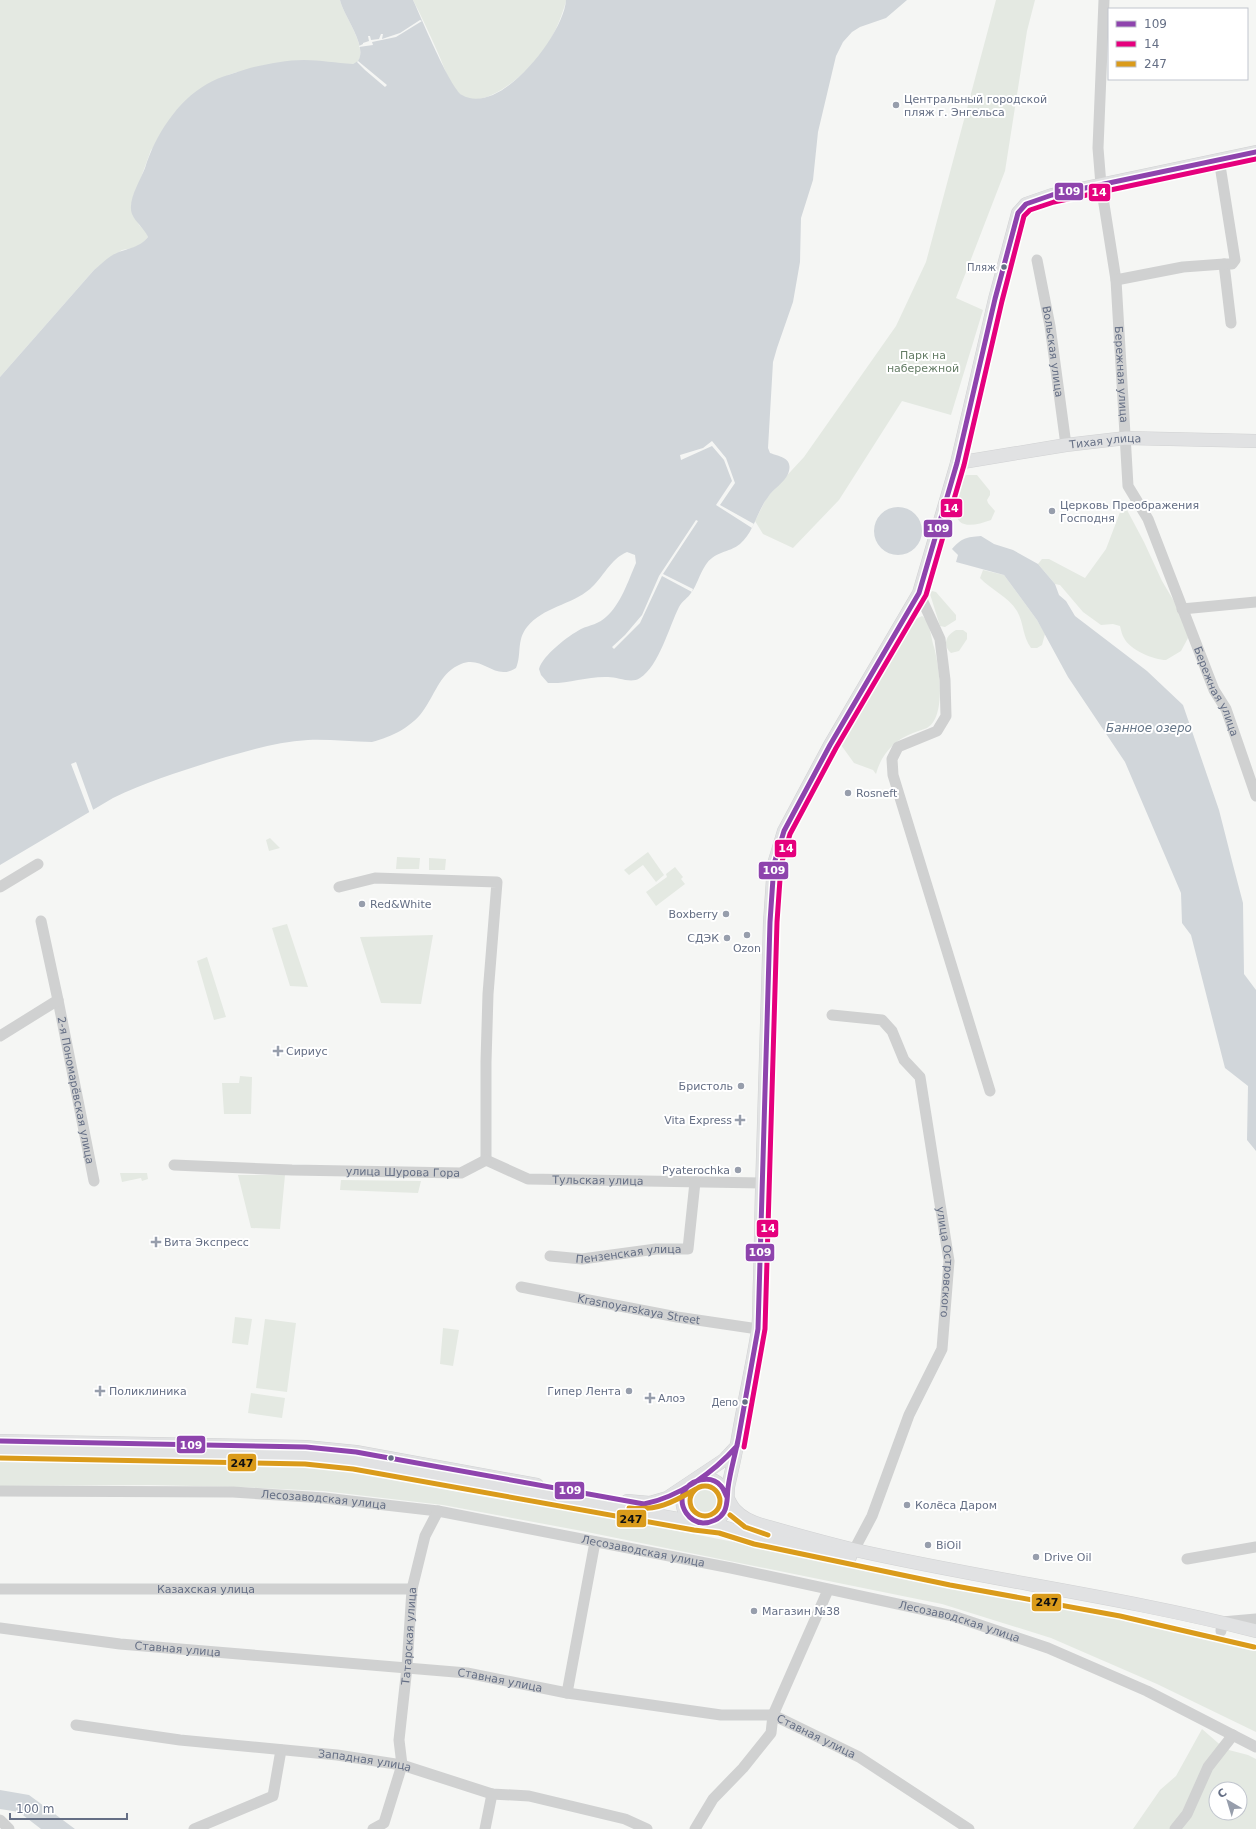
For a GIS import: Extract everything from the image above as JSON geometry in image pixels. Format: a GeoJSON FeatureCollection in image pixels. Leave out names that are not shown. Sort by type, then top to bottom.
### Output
{"type":"FeatureCollection","features":[{"type":"Feature","properties":{"kind":"main road"},"geometry":{"type":"LineString","coordinates":[[737,1446],[728,1458],[692,1483],[685,1490],[683,1504],[689,1517],[702,1523],[712,1522],[721,1516],[726,1507],[727,1497],[737,1446],[758,1329],[770,929],[774,864],[784,831],[806,787],[919,593],[957,463],[995,299],[1018,213],[1026,204],[1052,194],[1256,152]]}},
{"type":"Feature","properties":{"kind":"main road","name":"Тихая улица"},"geometry":{"type":"LineString","coordinates":[[957,463],[1066,445],[1126,438],[1256,441]]}},
{"type":"Feature","properties":{"kind":"main road"},"geometry":{"type":"LineString","coordinates":[[0,1441],[306,1447],[356,1452],[644,1504],[663,1500],[700,1479],[713,1480],[721,1485],[737,1513],[749,1521],[854,1550],[1123,1601],[1222,1626],[1256,1640]]}},
{"type":"Feature","properties":{"kind":"main road"},"geometry":{"type":"LineString","coordinates":[[0,1451],[305,1457],[354,1462],[720,1526],[755,1537],[845,1556],[1121,1609],[1256,1631]]}},
{"type":"Feature","properties":{"kind":"street","name":"Бережная улица"},"geometry":{"type":"LineString","coordinates":[[1104,0],[1098,148],[1101,185],[1116,280],[1128,486],[1148,519],[1214,690],[1226,710],[1256,796]]}},
{"type":"Feature","properties":{"kind":"street"},"geometry":{"type":"LineString","coordinates":[[1116,280],[1183,267],[1232,264],[1235,260],[1219,160]]}},
{"type":"Feature","properties":{"kind":"street","name":"Вольская улица"},"geometry":{"type":"LineString","coordinates":[[1037,260],[1050,326],[1066,445]]}},
{"type":"Feature","properties":{"kind":"street"},"geometry":{"type":"LineString","coordinates":[[1224,264],[1231,323]]}},
{"type":"Feature","properties":{"kind":"street"},"geometry":{"type":"LineString","coordinates":[[919,593],[940,639],[945,680],[946,716],[937,731],[898,747],[892,759],[893,775],[990,1091]]}},
{"type":"Feature","properties":{"kind":"street"},"geometry":{"type":"LineString","coordinates":[[1182,609],[1256,602]]}},
{"type":"Feature","properties":{"kind":"street"},"geometry":{"type":"LineString","coordinates":[[0,887],[38,864]]}},
{"type":"Feature","properties":{"kind":"street"},"geometry":{"type":"LineString","coordinates":[[339,887],[375,878],[497,882],[488,994],[486,1160]]}},
{"type":"Feature","properties":{"kind":"street","name":"2-я Пономарёвская улица"},"geometry":{"type":"LineString","coordinates":[[41,921],[94,1181]]}},
{"type":"Feature","properties":{"kind":"street","name":"2-я Пономарёвская улица"},"geometry":{"type":"LineString","coordinates":[[0,1036],[58,1000]]}},
{"type":"Feature","properties":{"kind":"street","name":"улица Островского"},"geometry":{"type":"LineString","coordinates":[[832,1015],[882,1020],[892,1031],[904,1060],[920,1077],[949,1261],[942,1349],[909,1415],[872,1516],[854,1550]]}},
{"type":"Feature","properties":{"kind":"street","name":"Тульская улица"},"geometry":{"type":"LineString","coordinates":[[486,1160],[528,1179],[762,1183]]}},
{"type":"Feature","properties":{"kind":"street","name":"улица Шурова Гора"},"geometry":{"type":"LineString","coordinates":[[174,1165],[292,1170],[461,1173],[486,1160]]}},
{"type":"Feature","properties":{"kind":"street","name":"Пензенская улица"},"geometry":{"type":"LineString","coordinates":[[550,1256],[582,1259],[656,1249],[688,1249],[695,1182]]}},
{"type":"Feature","properties":{"kind":"street","name":"Krasnoyarskaya Street"},"geometry":{"type":"LineString","coordinates":[[521,1286],[677,1317],[758,1329]]}},
{"type":"Feature","properties":{"kind":"street","name":"Лесозаводская улица"},"geometry":{"type":"LineString","coordinates":[[0,1491],[233,1492],[324,1498],[438,1511],[731,1568],[953,1616],[1048,1648],[1147,1691],[1256,1746]]}},
{"type":"Feature","properties":{"kind":"street","name":"Татарская улица"},"geometry":{"type":"LineString","coordinates":[[402,1765],[399,1740],[407,1667],[412,1589],[425,1536],[438,1511]]}},
{"type":"Feature","properties":{"kind":"street"},"geometry":{"type":"LineString","coordinates":[[566,1693],[595,1542]]}},
{"type":"Feature","properties":{"kind":"street"},"geometry":{"type":"LineString","coordinates":[[1187,1559],[1256,1548]]}},
{"type":"Feature","properties":{"kind":"street","name":"Казахская улица"},"geometry":{"type":"LineString","coordinates":[[0,1589],[412,1589]]}},
{"type":"Feature","properties":{"kind":"street"},"geometry":{"type":"LineString","coordinates":[[695,1829],[713,1799],[743,1768],[771,1733],[773,1715],[828,1590]]}},
{"type":"Feature","properties":{"kind":"street"},"geometry":{"type":"LineString","coordinates":[[1222,1626],[1256,1619]]}},
{"type":"Feature","properties":{"kind":"street","name":"Ставная улица"},"geometry":{"type":"LineString","coordinates":[[0,1628],[120,1644],[467,1672],[566,1693],[721,1715],[773,1715],[859,1757],[969,1829]]}},
{"type":"Feature","properties":{"kind":"street","name":"Западная улица"},"geometry":{"type":"LineString","coordinates":[[76,1726],[180,1740],[249,1745],[281,1750],[337,1755],[402,1765],[492,1794],[529,1796],[625,1819],[647,1829]]}},
{"type":"Feature","properties":{"kind":"street"},"geometry":{"type":"LineString","coordinates":[[1175,1829],[1187,1814],[1208,1767],[1233,1735]]}},
{"type":"Feature","properties":{"kind":"street"},"geometry":{"type":"LineString","coordinates":[[194,1829],[273,1796],[281,1750]]}},
{"type":"Feature","properties":{"kind":"street"},"geometry":{"type":"LineString","coordinates":[[373,1829],[384,1823],[402,1765]]}},
{"type":"Feature","properties":{"kind":"street"},"geometry":{"type":"LineString","coordinates":[[486,1829],[492,1794]]}},
{"type":"Feature","properties":{"kind":"street"},"geometry":{"type":"LineString","coordinates":[[0,1820],[9,1829]]}},
{"type":"Feature","properties":{"kind":"green space"},"geometry":{"type":"Polygon","coordinates":[[[0,0],[340,0],[358,40],[360,55],[358,62],[353,64],[237,72],[228,75],[151,150],[131,205],[139,225],[146,231],[148,237],[137,247],[122,250],[94,270],[0,377],[0,0]]]}},
{"type":"Feature","properties":{"kind":"green space"},"geometry":{"type":"Polygon","coordinates":[[[413,0],[566,1],[556,30],[540,56],[514,81],[491,95],[479,99],[468,98],[455,89],[413,0]]]}},
{"type":"Feature","properties":{"kind":"green space","name":"Парк на набережной"},"geometry":{"type":"Polygon","coordinates":[[[996,0],[1035,0],[1027,31],[1005,171],[956,298],[983,310],[951,415],[902,401],[839,500],[793,548],[763,534],[755,521],[767,497],[804,457],[896,326],[926,262],[996,0]]]}},
{"type":"Feature","properties":{"kind":"green space"},"geometry":{"type":"Polygon","coordinates":[[[966,475],[977,475],[990,491],[990,495],[987,500],[995,511],[991,520],[970,525],[960,522],[957,518],[956,511],[958,498],[961,485],[966,475]]]}},
{"type":"Feature","properties":{"kind":"green space"},"geometry":{"type":"Polygon","coordinates":[[[1122,507],[1127,510],[1162,581],[1184,618],[1188,638],[1181,651],[1166,660],[1161,660],[1143,654],[1131,646],[1123,637],[1120,626],[1113,624],[1101,625],[1083,612],[1060,585],[1055,584],[1038,564],[1042,559],[1049,559],[1085,578],[1106,549],[1122,507]]]}},
{"type":"Feature","properties":{"kind":"green space"},"geometry":{"type":"Polygon","coordinates":[[[983,570],[1004,575],[1037,620],[1045,634],[1042,645],[1037,648],[1031,648],[1017,611],[1009,601],[980,578],[983,570]]]}},
{"type":"Feature","properties":{"kind":"green space"},"geometry":{"type":"Polygon","coordinates":[[[932,591],[936,592],[956,615],[956,620],[945,627],[940,626],[930,594],[932,591]]]}},
{"type":"Feature","properties":{"kind":"green space"},"geometry":{"type":"Polygon","coordinates":[[[922,616],[925,618],[929,626],[938,666],[940,690],[937,713],[933,722],[927,728],[906,736],[889,749],[881,761],[876,774],[873,770],[854,763],[841,745],[916,619],[922,616]]]}},
{"type":"Feature","properties":{"kind":"green space"},"geometry":{"type":"Polygon","coordinates":[[[956,630],[963,630],[967,633],[967,639],[959,651],[951,653],[948,650],[946,640],[956,630]]]}},
{"type":"Feature","properties":{"kind":"green space"},"geometry":{"type":"Polygon","coordinates":[[[270,838],[280,848],[269,851],[266,840],[270,838]]]}},
{"type":"Feature","properties":{"kind":"green space"},"geometry":{"type":"Polygon","coordinates":[[[648,852],[664,875],[656,882],[643,865],[629,875],[624,870],[648,852]]]}},
{"type":"Feature","properties":{"kind":"green space"},"geometry":{"type":"Polygon","coordinates":[[[397,857],[420,858],[419,869],[396,869],[397,857]]]}},
{"type":"Feature","properties":{"kind":"green space"},"geometry":{"type":"Polygon","coordinates":[[[429,858],[446,859],[445,870],[429,870],[429,858]]]}},
{"type":"Feature","properties":{"kind":"green space"},"geometry":{"type":"Polygon","coordinates":[[[675,867],[683,877],[681,879],[685,884],[656,906],[646,892],[667,877],[666,874],[675,867]]]}},
{"type":"Feature","properties":{"kind":"green space"},"geometry":{"type":"Polygon","coordinates":[[[287,924],[308,987],[290,986],[272,928],[287,924]]]}},
{"type":"Feature","properties":{"kind":"green space"},"geometry":{"type":"Polygon","coordinates":[[[433,935],[421,1004],[381,1003],[360,937],[433,935]]]}},
{"type":"Feature","properties":{"kind":"green space"},"geometry":{"type":"Polygon","coordinates":[[[207,957],[226,1017],[214,1020],[197,961],[207,957]]]}},
{"type":"Feature","properties":{"kind":"green space"},"geometry":{"type":"Polygon","coordinates":[[[240,1076],[252,1077],[251,1114],[224,1114],[222,1083],[239,1083],[240,1076]]]}},
{"type":"Feature","properties":{"kind":"green space"},"geometry":{"type":"Polygon","coordinates":[[[120,1173],[147,1173],[148,1179],[142,1181],[141,1178],[122,1182],[120,1173]]]}},
{"type":"Feature","properties":{"kind":"green space"},"geometry":{"type":"Polygon","coordinates":[[[238,1175],[285,1175],[280,1229],[251,1228],[238,1175]]]}},
{"type":"Feature","properties":{"kind":"green space"},"geometry":{"type":"Polygon","coordinates":[[[341,1180],[421,1181],[418,1193],[340,1190],[341,1180]]]}},
{"type":"Feature","properties":{"kind":"green space"},"geometry":{"type":"Polygon","coordinates":[[[235,1317],[252,1319],[248,1345],[232,1343],[235,1317]]]}},
{"type":"Feature","properties":{"kind":"green space"},"geometry":{"type":"Polygon","coordinates":[[[265,1319],[296,1323],[287,1392],[256,1388],[265,1319]]]}},
{"type":"Feature","properties":{"kind":"green space"},"geometry":{"type":"Polygon","coordinates":[[[443,1328],[459,1330],[453,1366],[440,1364],[443,1328]]]}},
{"type":"Feature","properties":{"kind":"green space"},"geometry":{"type":"Polygon","coordinates":[[[251,1393],[285,1398],[282,1418],[248,1413],[251,1393]]]}},
{"type":"Feature","properties":{"kind":"green space"},"geometry":{"type":"Polygon","coordinates":[[[0,1458],[277,1464],[344,1467],[435,1485],[453,1491],[465,1489],[729,1541],[812,1555],[1187,1627],[1208,1632],[1213,1640],[1234,1645],[1245,1642],[1256,1644],[1256,1732],[1157,1684],[1051,1638],[942,1604],[582,1531],[443,1505],[323,1491],[239,1487],[150,1485],[0,1486],[0,1458]]]}},
{"type":"Feature","properties":{"kind":"green space"},"geometry":{"type":"Polygon","coordinates":[[[700,1482],[721,1490],[721,1508],[708,1516],[703,1517],[698,1516],[691,1509],[688,1494],[700,1482]]]}},
{"type":"Feature","properties":{"kind":"green space"},"geometry":{"type":"Polygon","coordinates":[[[1202,1729],[1225,1749],[1248,1755],[1256,1759],[1256,1829],[1133,1829],[1160,1790],[1176,1776],[1202,1729]]]}},
{"type":"Feature","properties":{"kind":"water"},"geometry":{"type":"Polygon","coordinates":[[[340,0],[413,0],[450,80],[462,95],[477,99],[494,94],[511,84],[528,68],[542,51],[554,32],[563,15],[566,0],[907,0],[886,18],[860,27],[852,32],[843,42],[836,56],[818,132],[813,180],[801,218],[800,262],[793,302],[773,362],[768,448],[770,453],[782,457],[788,461],[788,474],[764,503],[749,534],[745,539],[736,547],[717,555],[705,566],[690,595],[679,607],[663,646],[653,665],[647,672],[636,680],[600,677],[548,683],[541,675],[539,669],[545,658],[563,641],[581,629],[597,623],[616,606],[624,592],[636,563],[635,555],[627,552],[611,564],[595,585],[590,589],[574,599],[549,610],[534,620],[527,627],[521,637],[519,658],[516,668],[501,672],[476,663],[469,662],[461,664],[448,672],[429,702],[415,720],[395,734],[372,742],[316,740],[296,741],[261,747],[216,760],[138,787],[113,798],[0,865],[0,377],[94,270],[111,256],[140,244],[148,237],[132,214],[131,203],[149,156],[161,132],[168,120],[196,91],[212,81],[228,75],[277,62],[316,60],[353,64],[358,61],[360,48],[358,40],[340,0]]]}},
{"type":"Feature","properties":{"kind":"water"},"geometry":{"type":"Polygon","coordinates":[[[898,507],[907,509],[915,514],[920,522],[922,531],[920,540],[915,548],[907,553],[898,555],[889,553],[881,548],[876,540],[874,531],[876,522],[881,514],[889,509],[898,507]]]}},
{"type":"Feature","properties":{"kind":"water","name":"Банное озеро"},"geometry":{"type":"Polygon","coordinates":[[[981,536],[994,544],[1013,550],[1038,564],[1055,584],[1059,595],[1066,601],[1075,616],[1147,671],[1183,705],[1219,810],[1243,903],[1244,974],[1256,990],[1256,1151],[1247,1140],[1248,1086],[1225,1068],[1191,935],[1182,923],[1181,893],[1125,762],[1068,677],[1037,620],[1004,575],[956,562],[958,555],[952,549],[962,540],[981,536]]]}},
{"type":"Feature","properties":{"kind":"water"},"geometry":{"type":"Polygon","coordinates":[[[0,1790],[29,1795],[75,1829],[41,1829],[19,1812],[0,1809],[0,1790]]]}},
{"type":"Feature","properties":{"kind":"pier"},"geometry":{"type":"Polygon","coordinates":[[[420,20],[422,21],[396,37],[372,42],[373,45],[359,47],[363,43],[369,41],[368,36],[370,36],[371,40],[379,39],[381,34],[383,34],[382,39],[400,33],[420,20]]]}},
{"type":"Feature","properties":{"kind":"pier"},"geometry":{"type":"Polygon","coordinates":[[[358,61],[387,85],[385,87],[365,70],[357,62],[358,61]]]}},
{"type":"Feature","properties":{"kind":"pier"},"geometry":{"type":"Polygon","coordinates":[[[712,441],[726,458],[735,483],[720,505],[754,524],[752,528],[716,505],[732,481],[724,460],[712,446],[681,460],[680,455],[703,448],[712,441]]]}},
{"type":"Feature","properties":{"kind":"pier"},"geometry":{"type":"Polygon","coordinates":[[[696,520],[698,521],[663,574],[693,589],[692,592],[662,576],[640,623],[614,649],[612,647],[625,635],[642,615],[659,576],[696,520]]]}},
{"type":"Feature","properties":{"kind":"pier"},"geometry":{"type":"Polygon","coordinates":[[[76,762],[94,812],[90,814],[71,764],[76,762]]]}},
{"type":"Feature","properties":{"kind":"transit line","name":"109"},"geometry":{"type":"LineString","coordinates":[[0,1441],[306,1447],[356,1452],[644,1504],[657,1501],[682,1490],[706,1474],[728,1456],[737,1446],[758,1329],[770,922],[774,864],[784,831],[830,745],[919,593],[957,463],[995,299],[1018,213],[1026,204],[1052,195],[1256,152]]}},
{"type":"Feature","properties":{"kind":"transit line","name":"14"},"geometry":{"type":"LineString","coordinates":[[744,1447],[765,1329],[777,922],[781,865],[790,834],[836,748],[926,595],[964,465],[1002,301],[1024,216],[1030,210],[1054,202],[1256,159]]}},
{"type":"Feature","properties":{"kind":"transit line","name":"109"},"geometry":{"type":"LineString","coordinates":[[727,1497],[722,1487],[717,1482],[706,1479],[695,1482],[686,1489],[683,1494],[682,1504],[686,1513],[693,1520],[703,1523],[718,1519],[724,1512],[726,1506],[729,1482],[738,1440]]}},
{"type":"Feature","properties":{"kind":"transit line","name":"247"},"geometry":{"type":"LineString","coordinates":[[0,1458],[305,1464],[353,1469],[694,1530],[719,1533],[754,1544],[950,1585],[1120,1616],[1254,1647]]}},
{"type":"Feature","properties":{"kind":"transit line","name":"247"},"geometry":{"type":"LineString","coordinates":[[705,1486],[716,1490],[720,1501],[716,1512],[705,1516],[694,1512],[690,1501],[694,1490],[705,1486]]}},
{"type":"Feature","properties":{"kind":"transit line","name":"247"},"geometry":{"type":"LineString","coordinates":[[629,1508],[639,1509],[664,1505],[696,1489]]}},
{"type":"Feature","properties":{"kind":"transit line","name":"247"},"geometry":{"type":"LineString","coordinates":[[730,1515],[745,1527],[768,1535]]}},
{"type":"Feature","properties":{"kind":"place","name":"Центральный городской пляж г. Энгельса"},"geometry":{"type":"Point","coordinates":[896,105]}},
{"type":"Feature","properties":{"kind":"place","name":"Пляж"},"geometry":{"type":"Point","coordinates":[1004,267]}},
{"type":"Feature","properties":{"kind":"place","name":"Церковь Преображения Господня"},"geometry":{"type":"Point","coordinates":[1052,511]}},
{"type":"Feature","properties":{"kind":"place","name":"Rosneft"},"geometry":{"type":"Point","coordinates":[848,793]}},
{"type":"Feature","properties":{"kind":"place","name":"Red&White"},"geometry":{"type":"Point","coordinates":[362,904]}},
{"type":"Feature","properties":{"kind":"place","name":"Boxberry"},"geometry":{"type":"Point","coordinates":[726,914]}},
{"type":"Feature","properties":{"kind":"place","name":"Ozon"},"geometry":{"type":"Point","coordinates":[747,935]}},
{"type":"Feature","properties":{"kind":"place","name":"СДЭК"},"geometry":{"type":"Point","coordinates":[727,938]}},
{"type":"Feature","properties":{"kind":"place","name":"Сириус"},"geometry":{"type":"Point","coordinates":[278,1051]}},
{"type":"Feature","properties":{"kind":"place","name":"Бристоль"},"geometry":{"type":"Point","coordinates":[741,1086]}},
{"type":"Feature","properties":{"kind":"place","name":"Vita Express"},"geometry":{"type":"Point","coordinates":[740,1120]}},
{"type":"Feature","properties":{"kind":"place","name":"Pyaterochka"},"geometry":{"type":"Point","coordinates":[738,1170]}},
{"type":"Feature","properties":{"kind":"place","name":"Вита Экспресс"},"geometry":{"type":"Point","coordinates":[156,1242]}},
{"type":"Feature","properties":{"kind":"place","name":"Поликлиника"},"geometry":{"type":"Point","coordinates":[100,1391]}},
{"type":"Feature","properties":{"kind":"place","name":"Гипер Лента"},"geometry":{"type":"Point","coordinates":[629,1391]}},
{"type":"Feature","properties":{"kind":"place","name":"Алоэ"},"geometry":{"type":"Point","coordinates":[650,1398]}},
{"type":"Feature","properties":{"kind":"place","name":"Депо"},"geometry":{"type":"Point","coordinates":[745,1402]}},
{"type":"Feature","properties":{"kind":"place","name":"Колёса Даром"},"geometry":{"type":"Point","coordinates":[907,1505]}},
{"type":"Feature","properties":{"kind":"place","name":"BiOil"},"geometry":{"type":"Point","coordinates":[928,1545]}},
{"type":"Feature","properties":{"kind":"place","name":"Drive Oil"},"geometry":{"type":"Point","coordinates":[1036,1557]}},
{"type":"Feature","properties":{"kind":"place","name":"Магазин №38"},"geometry":{"type":"Point","coordinates":[754,1611]}}]}
